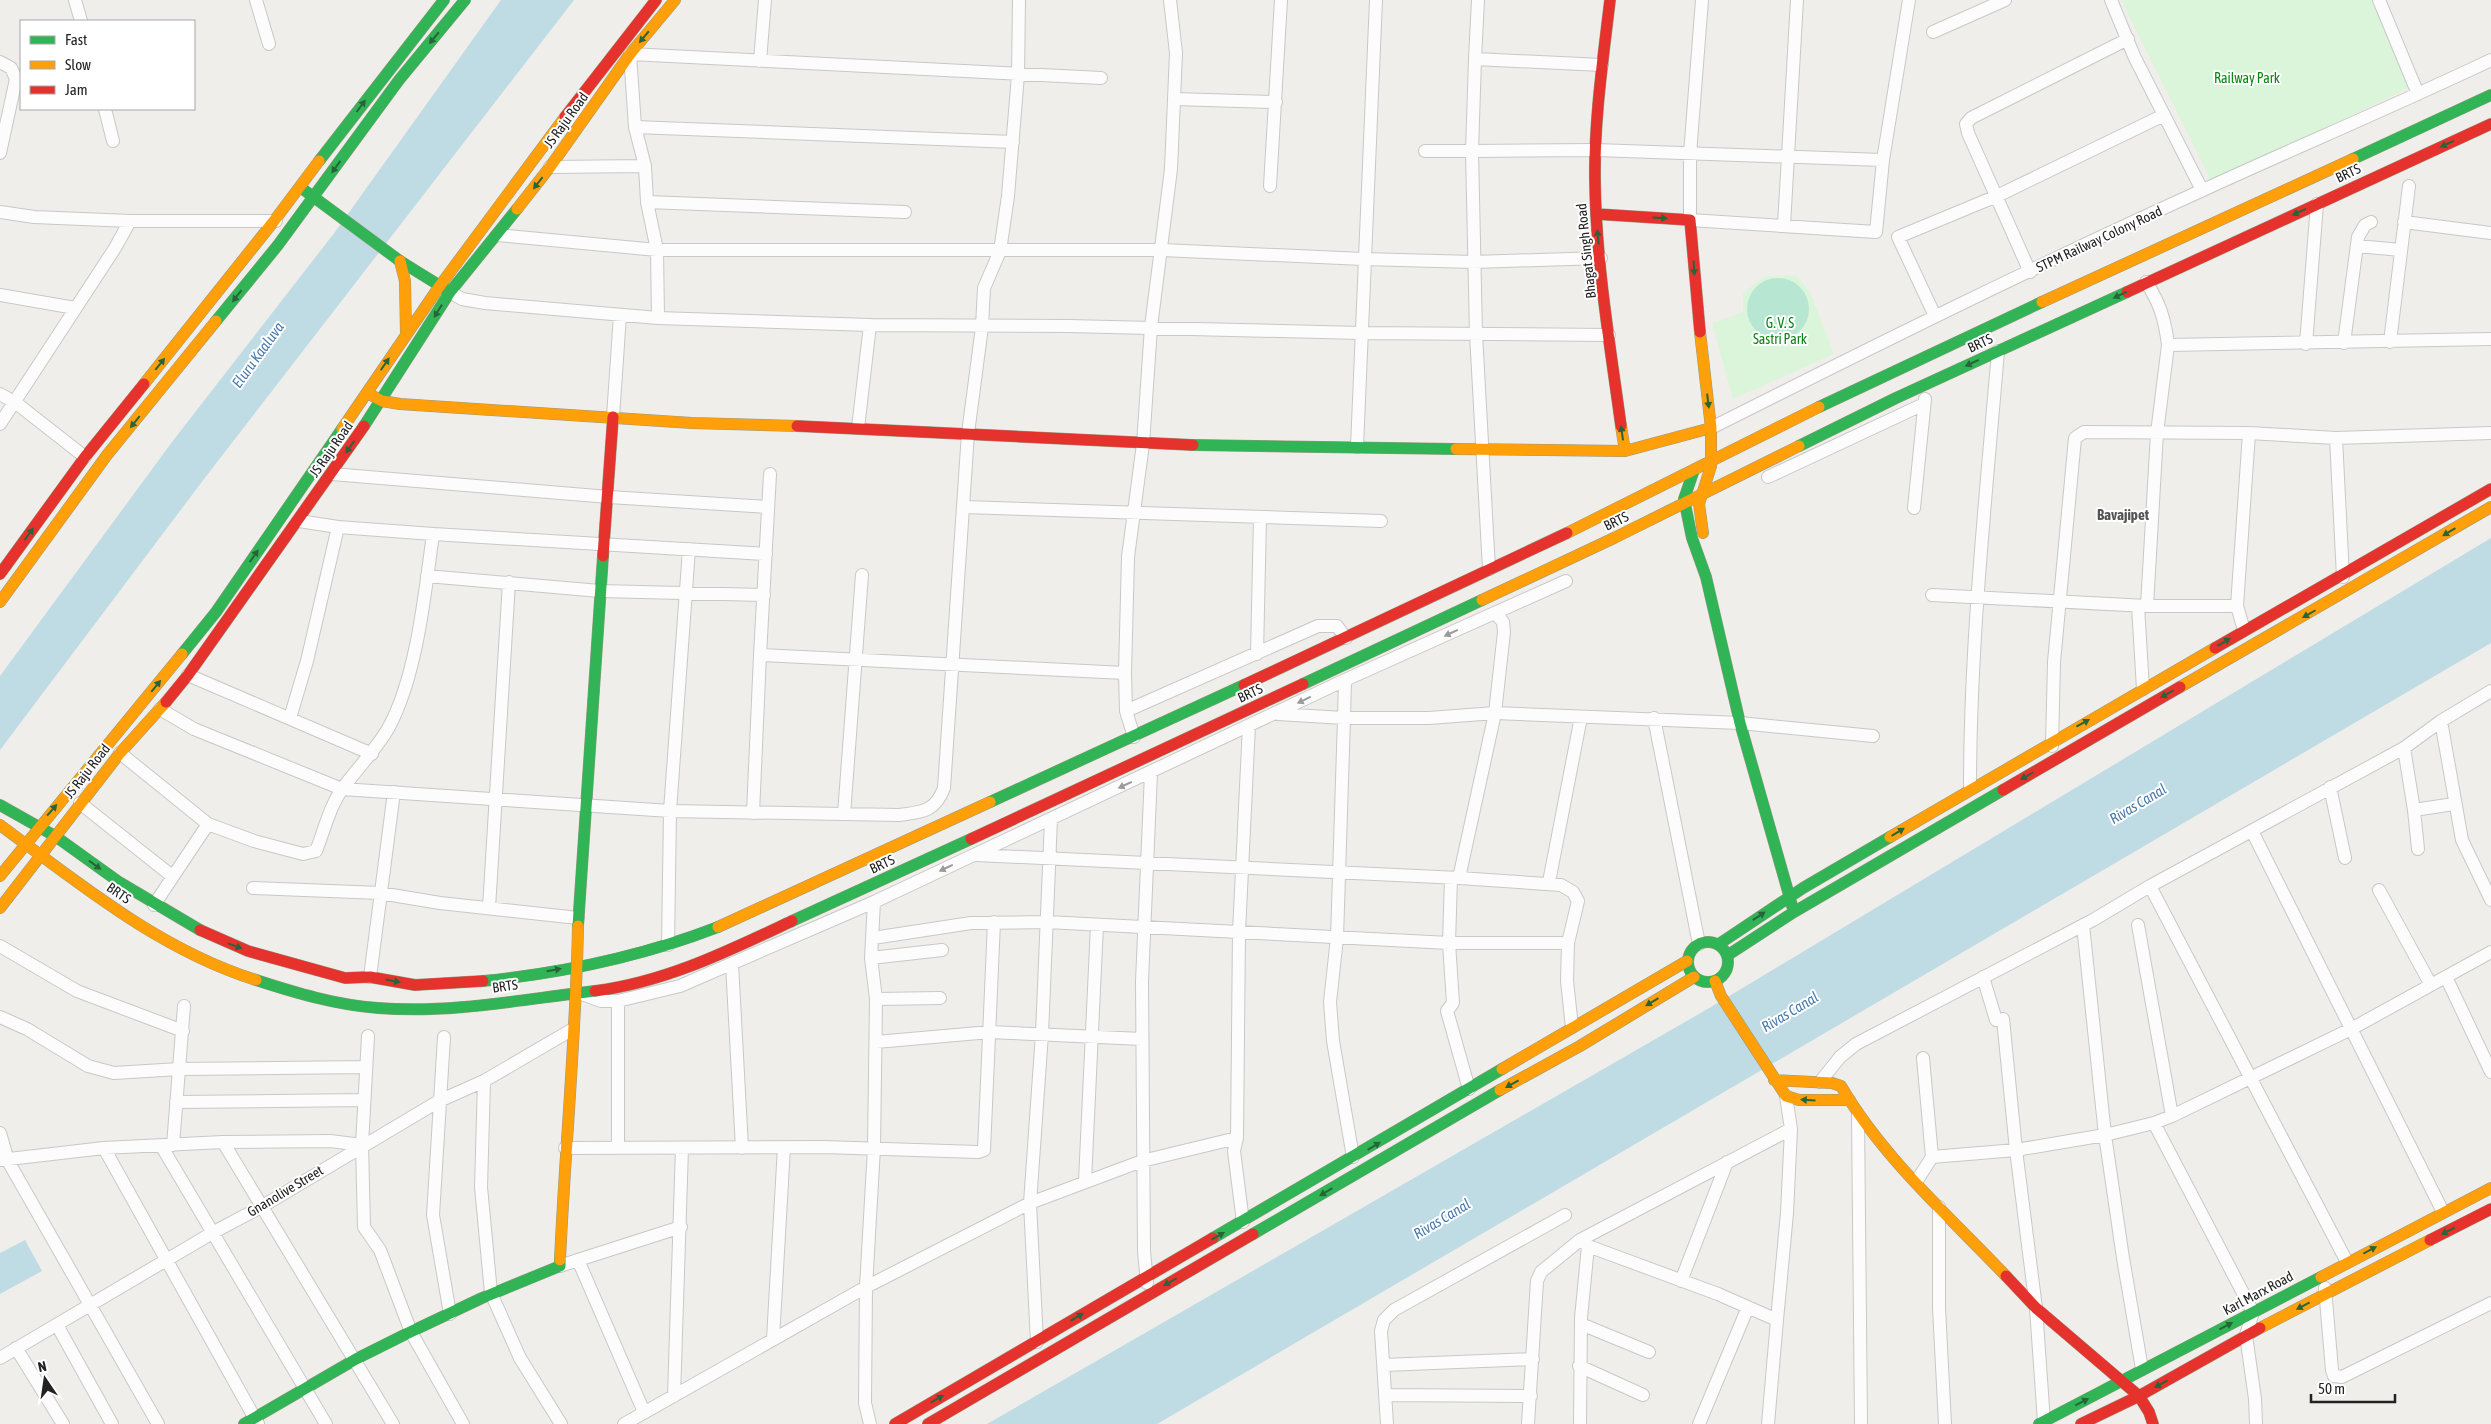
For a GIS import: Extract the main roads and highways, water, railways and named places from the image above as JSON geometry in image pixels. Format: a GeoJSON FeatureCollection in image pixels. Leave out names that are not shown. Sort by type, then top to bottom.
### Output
{"type":"FeatureCollection","features":[{"type":"Feature","properties":{"kind":"main road"},"geometry":{"type":"LineString","coordinates":[[0,574],[86,457],[274,221],[444,0]]}},
{"type":"Feature","properties":{"kind":"main road"},"geometry":{"type":"LineString","coordinates":[[0,602],[107,455],[293,225],[399,80],[465,0]]}},
{"type":"Feature","properties":{"kind":"main road","name":"JS Raju Road"},"geometry":{"type":"LineString","coordinates":[[0,908],[120,753],[188,675],[299,521],[382,401],[444,289],[606,62],[656,0]]}},
{"type":"Feature","properties":{"kind":"main road","name":"JS Raju Road"},"geometry":{"type":"LineString","coordinates":[[0,876],[38,827],[129,720],[216,612],[406,334],[444,289],[496,234],[550,167],[630,54],[675,0]]}},
{"type":"Feature","properties":{"kind":"main road","name":"Bhagat Singh Road"},"geometry":{"type":"LineString","coordinates":[[1610,0],[1602,65],[1596,150],[1596,214],[1609,336],[1625,451]]}},
{"type":"Feature","properties":{"kind":"main road"},"geometry":{"type":"LineString","coordinates":[[0,805],[55,836],[154,905],[189,926],[248,951],[345,978],[370,977],[415,985],[442,985],[612,960],[668,946],[732,922],[1134,737],[1489,569],[1551,542],[1894,371],[2491,95]]}},
{"type":"Feature","properties":{"kind":"main road","name":"BRTS"},"geometry":{"type":"LineString","coordinates":[[0,825],[106,902],[176,947],[239,975],[305,996],[339,1003],[414,1010],[474,1006],[616,988],[648,982],[728,951],[1041,807],[1684,504],[1927,384],[2491,124]]}},
{"type":"Feature","properties":{"kind":"main road"},"geometry":{"type":"LineString","coordinates":[[299,187],[400,261],[444,289]]}},
{"type":"Feature","properties":{"kind":"main road"},"geometry":{"type":"LineString","coordinates":[[1596,214],[1690,220],[1695,286],[1712,428],[1712,461],[1700,495],[1699,509],[1704,536],[1706,577]]}},
{"type":"Feature","properties":{"kind":"main road"},"geometry":{"type":"LineString","coordinates":[[400,261],[405,281],[406,334]]}},
{"type":"Feature","properties":{"kind":"main road"},"geometry":{"type":"LineString","coordinates":[[366,392],[382,401],[400,404],[692,423],[968,433],[1143,444],[1625,451],[1712,428]]}},
{"type":"Feature","properties":{"kind":"main road"},"geometry":{"type":"LineString","coordinates":[[252,1422],[355,1360],[491,1293],[560,1266],[564,1148],[577,992],[578,918],[600,591],[609,498],[613,417]]}},
{"type":"Feature","properties":{"kind":"main road"},"geometry":{"type":"LineString","coordinates":[[1694,470],[1685,491],[1684,504],[1692,538],[1706,577],[1740,723],[1788,897],[1794,912]]}},
{"type":"Feature","properties":{"kind":"main road"},"geometry":{"type":"LineString","coordinates":[[1719,944],[1788,897],[2052,740],[2143,690],[2244,630],[2343,577],[2491,489]]}},
{"type":"Feature","properties":{"kind":"main road"},"geometry":{"type":"LineString","coordinates":[[1728,955],[1794,912],[2491,507]]}},
{"type":"Feature","properties":{"kind":"main road"},"geometry":{"type":"LineString","coordinates":[[895,1424],[1354,1157],[1572,1027],[1687,962],[1691,950],[1699,944],[1707,941],[1719,944],[1728,955],[1729,961],[1725,973],[1715,981],[1704,982],[1694,977],[1687,962]]}},
{"type":"Feature","properties":{"kind":"main road"},"geometry":{"type":"LineString","coordinates":[[928,1424],[1150,1293],[1580,1046],[1694,977]]}},
{"type":"Feature","properties":{"kind":"main road"},"geometry":{"type":"LineString","coordinates":[[1715,981],[1721,996],[1786,1096],[1800,1100],[1850,1100]]}},
{"type":"Feature","properties":{"kind":"main road"},"geometry":{"type":"LineString","coordinates":[[1772,1077],[1841,1086],[1858,1114],[1939,1207],[2036,1308],[2139,1396],[2149,1412],[2153,1424]]}},
{"type":"Feature","properties":{"kind":"main road","name":"Karl Marx Road"},"geometry":{"type":"LineString","coordinates":[[2041,1423],[2491,1188]]}},
{"type":"Feature","properties":{"kind":"main road"},"geometry":{"type":"LineString","coordinates":[[2081,1424],[2139,1396],[2246,1336],[2491,1209]]}},
{"type":"Feature","properties":{"kind":"water","name":"Eluru Kaaluva"},"geometry":{"type":"Polygon","coordinates":[[[501,0],[574,0],[204,479],[0,750],[0,676],[172,442],[335,232],[501,0]]]}},
{"type":"Feature","properties":{"kind":"water","name":"Rivas Canal"},"geometry":{"type":"Polygon","coordinates":[[[2491,538],[2491,643],[1157,1424],[987,1424],[1711,1007],[2491,538]]]}},
{"type":"Feature","properties":{"kind":"water"},"geometry":{"type":"Polygon","coordinates":[[[25,1240],[42,1271],[0,1294],[0,1253],[25,1240]]]}},
{"type":"Feature","properties":{"kind":"district","name":"Bavajipet"},"geometry":{"type":"Point","coordinates":[2123,515]}},
{"type":"Feature","properties":{"kind":"park label","name":"Railway Park"},"geometry":{"type":"Point","coordinates":[2247,78]}},
{"type":"Feature","properties":{"kind":"park label","name":"G. V. S Sastri Park"},"geometry":{"type":"Point","coordinates":[1780,332]}}]}
